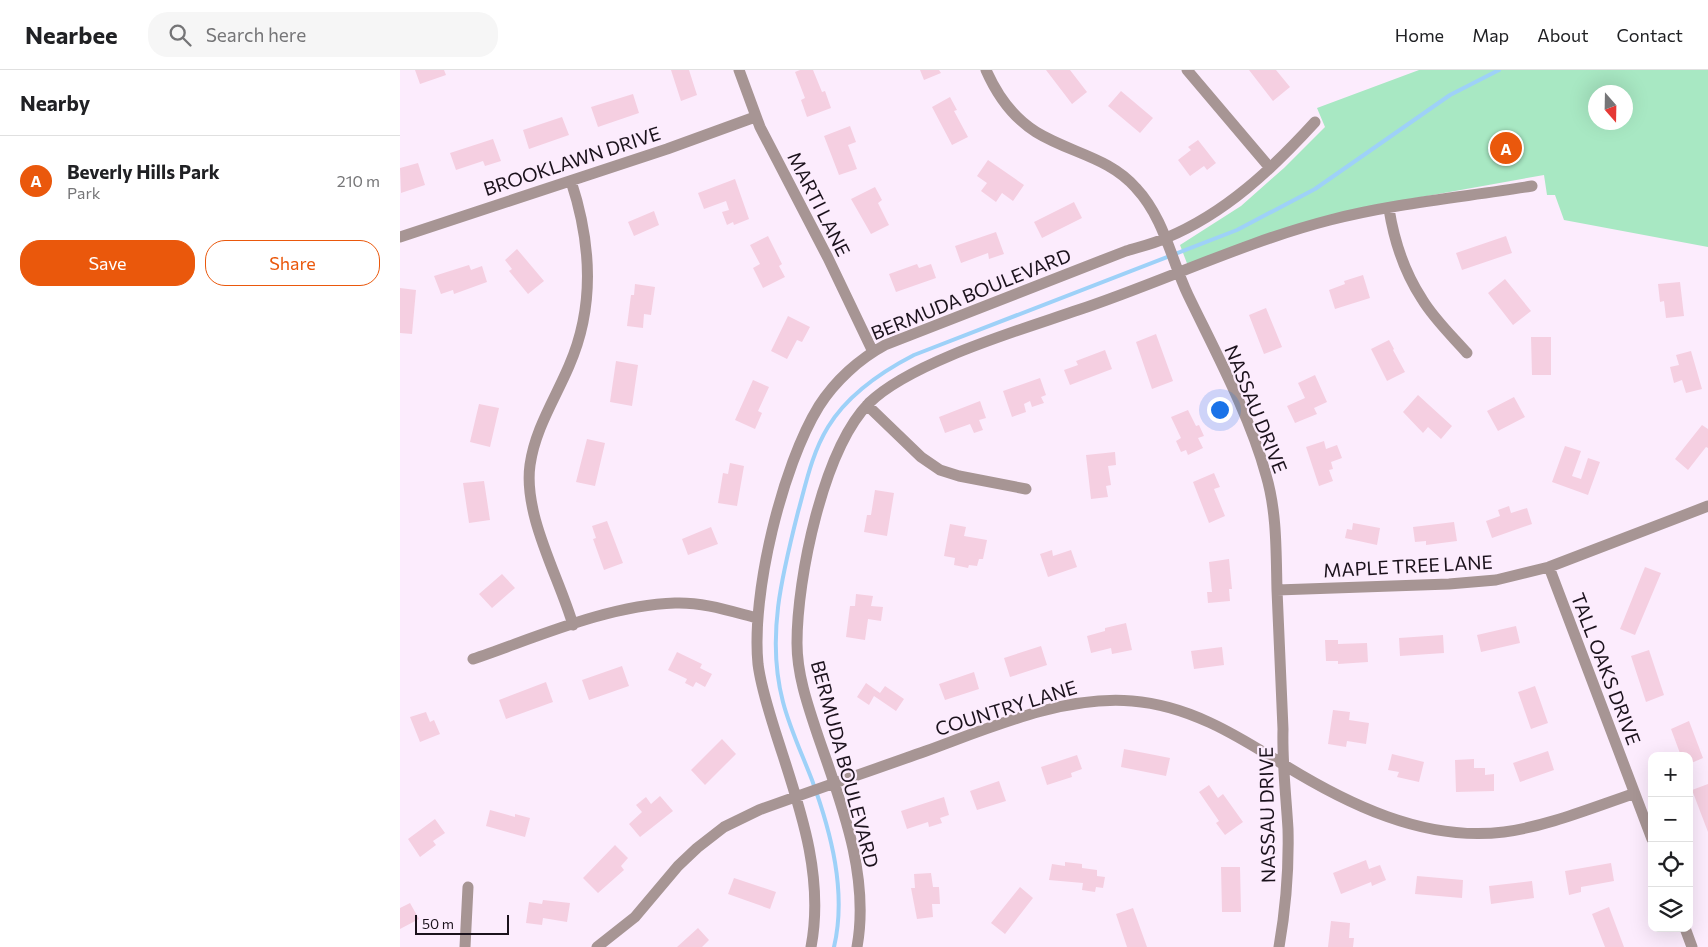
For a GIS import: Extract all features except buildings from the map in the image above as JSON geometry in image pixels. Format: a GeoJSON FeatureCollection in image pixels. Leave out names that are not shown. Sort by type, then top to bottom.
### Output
{"type":"FeatureCollection","features":[{"type":"Feature","properties":{"kind":"street","name":"MARTI LANE"},"geometry":{"type":"LineString","coordinates":[[739,70],[755,116],[828,258],[873,352]]}},
{"type":"Feature","properties":{"kind":"street","name":"NASSAU DRIVE"},"geometry":{"type":"LineString","coordinates":[[986,70],[1002,102],[1025,124],[1036,132],[1098,159],[1121,172],[1138,189],[1151,208],[1166,238],[1250,430],[1267,476],[1273,516],[1277,590],[1283,729],[1282,764],[1288,869],[1279,947]]}},
{"type":"Feature","properties":{"kind":"street"},"geometry":{"type":"LineString","coordinates":[[1187,70],[1270,168]]}},
{"type":"Feature","properties":{"kind":"street","name":"BROOKLAWN DRIVE"},"geometry":{"type":"LineString","coordinates":[[400,237],[571,181],[755,116]]}},
{"type":"Feature","properties":{"kind":"street","name":"BERMUDA BOULEVARD"},"geometry":{"type":"LineString","coordinates":[[811,947],[815,923],[815,886],[801,794],[764,696],[758,664],[757,618],[771,536],[805,431],[820,404],[839,382],[873,352],[907,335],[1166,238],[1223,207],[1239,196],[1270,168],[1315,122]]}},
{"type":"Feature","properties":{"kind":"street"},"geometry":{"type":"LineString","coordinates":[[571,181],[578,200],[586,248],[587,298],[577,344],[535,443],[530,466],[530,492],[536,518],[573,625]]}},
{"type":"Feature","properties":{"kind":"street","name":"BERMUDA BOULEVARD"},"geometry":{"type":"LineString","coordinates":[[857,947],[860,914],[856,859],[800,676],[797,621],[806,563],[827,477],[838,448],[852,424],[867,405],[882,392],[935,364],[1178,269],[1328,221],[1388,209],[1532,186]]}},
{"type":"Feature","properties":{"kind":"street"},"geometry":{"type":"LineString","coordinates":[[1388,209],[1392,229],[1416,288],[1429,310],[1467,353]]}},
{"type":"Feature","properties":{"kind":"street"},"geometry":{"type":"LineString","coordinates":[[867,405],[921,457],[940,470],[959,476],[1026,489]]}},
{"type":"Feature","properties":{"kind":"street","name":"MAPLE TREE LANE"},"geometry":{"type":"LineString","coordinates":[[1277,590],[1450,584],[1496,580],[1549,567],[1708,506]]}},
{"type":"Feature","properties":{"kind":"street","name":"TALL OAKS DRIVE"},"geometry":{"type":"LineString","coordinates":[[1549,567],[1648,830]]}},
{"type":"Feature","properties":{"kind":"street"},"geometry":{"type":"LineString","coordinates":[[472,659],[573,625],[633,608],[674,603],[710,606],[757,618]]}},
{"type":"Feature","properties":{"kind":"street","name":"COUNTRY LANE"},"geometry":{"type":"LineString","coordinates":[[597,947],[635,917],[678,866],[718,831],[751,813],[801,794],[1024,718],[1062,707],[1104,700],[1136,701],[1177,710],[1224,729],[1282,764],[1375,812],[1442,832],[1485,834],[1506,832],[1561,818],[1633,794]]}},
{"type":"Feature","properties":{"kind":"street"},"geometry":{"type":"LineString","coordinates":[[465,947],[468,886]]}},
{"type":"Feature","properties":{"kind":"street"},"geometry":{"type":"LineString","coordinates":[[1686,932],[1692,947]]}},
{"type":"Feature","properties":{"kind":"green space"},"geometry":{"type":"Polygon","coordinates":[[[1419,70],[1708,70],[1708,247],[1564,220],[1555,195],[1547,195],[1544,175],[1377,205],[1188,266],[1180,245],[1241,206],[1284,168],[1325,127],[1317,108],[1419,70]]]}},
{"type":"Feature","properties":{"kind":"waterway"},"geometry":{"type":"LineString","coordinates":[[834,947],[839,905],[835,862],[819,800],[783,702],[778,678],[776,630],[778,607],[787,559],[810,468],[822,437],[836,415],[866,385],[914,355],[1237,230],[1315,189],[1450,95],[1499,70]]}},
{"type":"Feature","properties":{"kind":"place","name":"Beverly Hills Park"},"geometry":{"type":"Point","coordinates":[1506,148]}}]}
